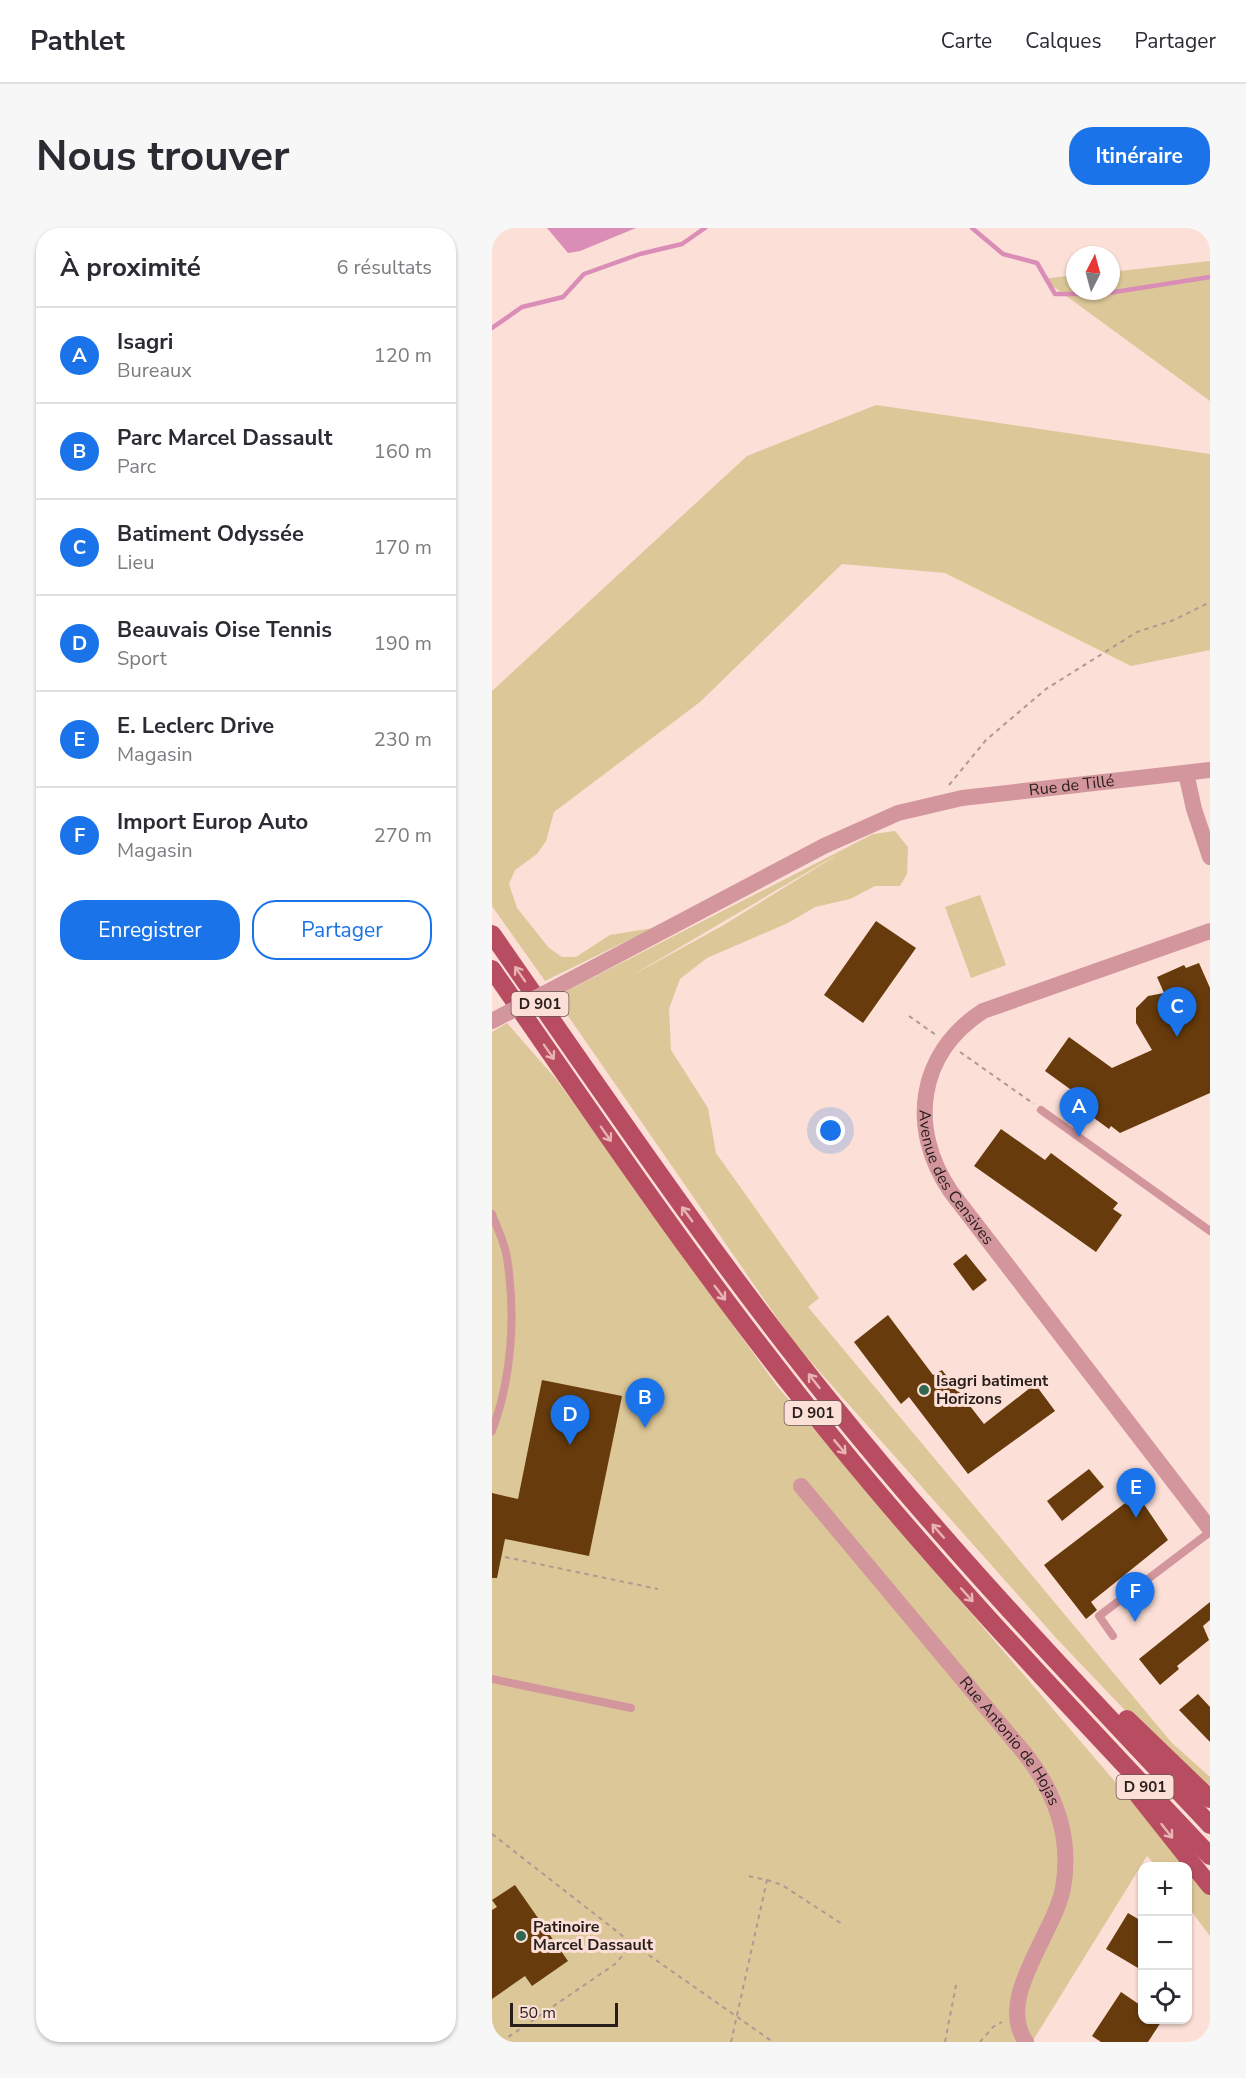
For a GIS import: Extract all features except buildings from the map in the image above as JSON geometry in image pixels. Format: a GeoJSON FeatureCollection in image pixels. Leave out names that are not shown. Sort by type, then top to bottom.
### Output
{"type":"FeatureCollection","features":[{"type":"Feature","properties":{"kind":"main road","name":"D 901"},"geometry":{"type":"LineString","coordinates":[[492,934],[662,1180],[746,1294],[855,1433],[977,1575],[1210,1825]]}},
{"type":"Feature","properties":{"kind":"main road","name":"D 901"},"geometry":{"type":"LineString","coordinates":[[492,969],[633,1173],[752,1337],[918,1540],[1080,1718],[1210,1856]]}},
{"type":"Feature","properties":{"kind":"main road"},"geometry":{"type":"LineString","coordinates":[[977,1575],[1044,1633],[1163,1756],[1210,1799]]}},
{"type":"Feature","properties":{"kind":"main road"},"geometry":{"type":"LineString","coordinates":[[1080,1718],[1210,1886]]}},
{"type":"Feature","properties":{"kind":"street","name":"Rue de Tillé"},"geometry":{"type":"LineString","coordinates":[[492,1021],[841,838],[898,813],[934,803],[977,796],[1210,770]]}},
{"type":"Feature","properties":{"kind":"street"},"geometry":{"type":"LineString","coordinates":[[1186,773],[1191,801],[1210,857]]}},
{"type":"Feature","properties":{"kind":"street","name":"Avenue des Censives"},"geometry":{"type":"LineString","coordinates":[[1210,931],[993,1006],[965,1024],[948,1044],[931,1076],[924,1113],[928,1148],[937,1170],[951,1192],[1210,1531]]}},
{"type":"Feature","properties":{"kind":"street","name":"Rue Antonio de Hojas"},"geometry":{"type":"LineString","coordinates":[[801,1486],[1026,1755],[1054,1799],[1065,1849],[1063,1888],[1051,1924],[1018,1995],[1017,2021],[1026,2042]]}},
{"type":"Feature","properties":{"kind":"lane"},"geometry":{"type":"LineString","coordinates":[[1041,1110],[1210,1232]]}},
{"type":"Feature","properties":{"kind":"lane"},"geometry":{"type":"LineString","coordinates":[[492,1214],[507,1256],[512,1328],[504,1388],[492,1431]]}},
{"type":"Feature","properties":{"kind":"lane"},"geometry":{"type":"LineString","coordinates":[[1113,1636],[1099,1616],[1210,1531]]}},
{"type":"Feature","properties":{"kind":"lane"},"geometry":{"type":"LineString","coordinates":[[492,1679],[632,1708]]}},
{"type":"Feature","properties":{"kind":"path"},"geometry":{"type":"LineString","coordinates":[[934,803],[986,740],[1046,690],[1137,632],[1174,620],[1210,602]]}},
{"type":"Feature","properties":{"kind":"path"},"geometry":{"type":"LineString","coordinates":[[909,1016],[1041,1110]]}},
{"type":"Feature","properties":{"kind":"path"},"geometry":{"type":"LineString","coordinates":[[505,1557],[658,1590]]}},
{"type":"Feature","properties":{"kind":"path"},"geometry":{"type":"LineString","coordinates":[[492,1834],[633,1944],[773,2042]]}},
{"type":"Feature","properties":{"kind":"path"},"geometry":{"type":"LineString","coordinates":[[748,1876],[782,1885],[842,1924]]}},
{"type":"Feature","properties":{"kind":"path"},"geometry":{"type":"LineString","coordinates":[[731,2042],[767,1880]]}},
{"type":"Feature","properties":{"kind":"path"},"geometry":{"type":"LineString","coordinates":[[501,2042],[615,1964],[633,1944]]}},
{"type":"Feature","properties":{"kind":"path"},"geometry":{"type":"LineString","coordinates":[[945,2042],[956,1985]]}},
{"type":"Feature","properties":{"kind":"path"},"geometry":{"type":"LineString","coordinates":[[980,2042],[999,2023],[1017,2021]]}},
{"type":"Feature","properties":{"kind":"shaded area"},"geometry":{"type":"Polygon","coordinates":[[[547,228],[636,228],[580,251],[568,253],[547,228]]]}},
{"type":"Feature","properties":{"kind":"shaded area"},"geometry":{"type":"Polygon","coordinates":[[[1210,261],[1210,401],[1072,300],[1120,300],[1120,271],[1210,261]]]}},
{"type":"Feature","properties":{"kind":"shaded area"},"geometry":{"type":"Polygon","coordinates":[[[1066,276],[1066,296],[1043,279],[1066,276]]]}},
{"type":"Feature","properties":{"kind":"shaded area"},"geometry":{"type":"Polygon","coordinates":[[[876,405],[1210,454],[1210,650],[1131,666],[945,573],[842,564],[700,702],[554,812],[546,841],[537,854],[515,870],[509,884],[517,908],[549,948],[562,957],[576,957],[610,935],[653,928],[545,981],[492,906],[492,691],[747,456],[876,405]]]}},
{"type":"Feature","properties":{"kind":"shaded area"},"geometry":{"type":"Polygon","coordinates":[[[895,831],[908,847],[907,874],[900,886],[875,886],[850,899],[815,907],[788,923],[707,958],[680,979],[669,1009],[671,1050],[708,1108],[716,1153],[819,1298],[808,1307],[1172,1743],[1210,1777],[1210,1794],[1161,1748],[1057,1639],[795,1344],[555,997],[873,834],[895,831]],[[834,857],[631,976],[722,926],[834,857]]]}},
{"type":"Feature","properties":{"kind":"shaded area"},"geometry":{"type":"Polygon","coordinates":[[[980,895],[1006,965],[971,978],[945,907],[980,895]]]}},
{"type":"Feature","properties":{"kind":"shaded area"},"geometry":{"type":"Polygon","coordinates":[[[507,1023],[556,1079],[777,1386],[1184,1862],[1152,1862],[1147,1856],[1143,1862],[1138,1862],[1138,1871],[1032,2042],[492,2042],[492,1032],[507,1023]]]}},
{"type":"Feature","properties":{"kind":"shaded area"},"geometry":{"type":"Polygon","coordinates":[[[1192,1872],[1210,1896],[1210,1936],[1192,1912],[1192,1872]]]}},
{"type":"Feature","properties":{"kind":"waterway"},"geometry":{"type":"LineString","coordinates":[[492,328],[522,307],[563,297],[584,274],[640,254],[682,244],[705,228]]}},
{"type":"Feature","properties":{"kind":"waterway"},"geometry":{"type":"LineString","coordinates":[[972,228],[1003,254],[1037,263],[1055,294],[1102,294],[1210,277]]}},
{"type":"Feature","properties":{"kind":"place","name":"Batiment Odyssée"},"geometry":{"type":"Point","coordinates":[1177,1037]}},
{"type":"Feature","properties":{"kind":"place","name":"Isagri"},"geometry":{"type":"Point","coordinates":[1079,1137]}},
{"type":"Feature","properties":{"kind":"place","name":"Isagri batiment Horizons"},"geometry":{"type":"Point","coordinates":[924,1390]}},
{"type":"Feature","properties":{"kind":"place","name":"Parc Marcel Dassault"},"geometry":{"type":"Point","coordinates":[645,1428]}},
{"type":"Feature","properties":{"kind":"place","name":"Beauvais Oise Tennis"},"geometry":{"type":"Point","coordinates":[570,1445]}},
{"type":"Feature","properties":{"kind":"place","name":"E. Leclerc Drive"},"geometry":{"type":"Point","coordinates":[1136,1518]}},
{"type":"Feature","properties":{"kind":"place","name":"Import Europ Auto"},"geometry":{"type":"Point","coordinates":[1135,1622]}},
{"type":"Feature","properties":{"kind":"place","name":"Patinoire Marcel Dassault"},"geometry":{"type":"Point","coordinates":[521,1936]}}]}
